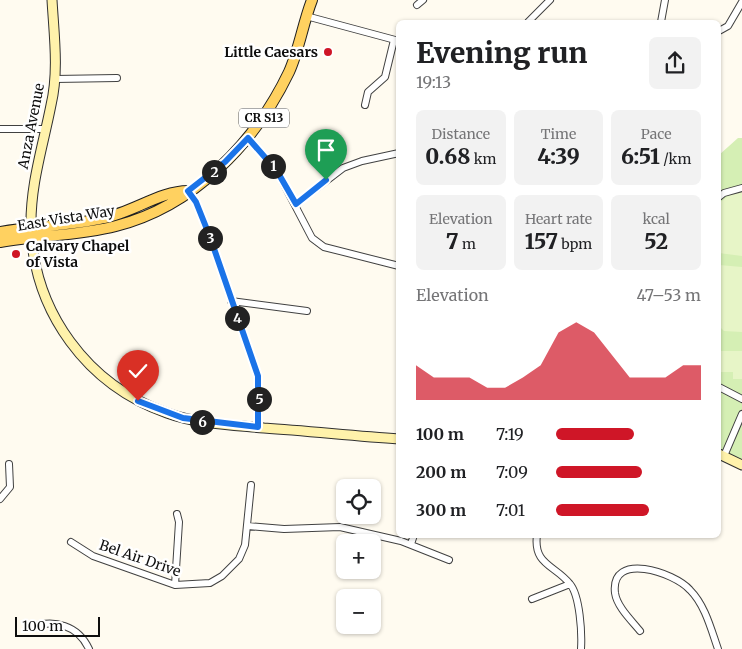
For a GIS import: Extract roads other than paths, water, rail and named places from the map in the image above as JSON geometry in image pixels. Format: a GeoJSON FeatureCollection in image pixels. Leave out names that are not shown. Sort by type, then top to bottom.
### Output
{"type":"FeatureCollection","features":[{"type":"Feature","properties":{"kind":"main road","name":"Anza Avenue"},"geometry":{"type":"LineString","coordinates":[[52,0],[55,79],[52,105],[44,129],[36,168],[31,227],[36,267],[44,296],[54,318],[69,342],[102,377],[138,401],[167,414],[208,422],[396,440]]}},
{"type":"Feature","properties":{"kind":"main road","name":"East Vista Way"},"geometry":{"type":"LineString","coordinates":[[0,242],[116,226],[160,210],[180,199],[225,162],[248,138],[267,113],[290,70],[312,0]]}},
{"type":"Feature","properties":{"kind":"main road","name":"East Vista Way"},"geometry":{"type":"LineString","coordinates":[[0,232],[103,218],[142,206],[174,191],[188,191]]}},
{"type":"Feature","properties":{"kind":"main road"},"geometry":{"type":"LineString","coordinates":[[721,455],[742,465]]}},
{"type":"Feature","properties":{"kind":"street"},"geometry":{"type":"LineString","coordinates":[[530,20],[550,0]]}},
{"type":"Feature","properties":{"kind":"street"},"geometry":{"type":"LineString","coordinates":[[661,20],[665,0]]}},
{"type":"Feature","properties":{"kind":"street"},"geometry":{"type":"LineString","coordinates":[[721,30],[728,26],[742,2]]}},
{"type":"Feature","properties":{"kind":"street"},"geometry":{"type":"LineString","coordinates":[[306,16],[396,40],[385,77],[368,92],[365,105]]}},
{"type":"Feature","properties":{"kind":"street"},"geometry":{"type":"LineString","coordinates":[[55,79],[117,78]]}},
{"type":"Feature","properties":{"kind":"street"},"geometry":{"type":"LineString","coordinates":[[0,129],[44,129]]}},
{"type":"Feature","properties":{"kind":"street"},"geometry":{"type":"LineString","coordinates":[[248,138],[277,171],[296,204],[312,238],[324,247],[396,265]]}},
{"type":"Feature","properties":{"kind":"street"},"geometry":{"type":"LineString","coordinates":[[296,204],[343,168],[362,161],[396,154]]}},
{"type":"Feature","properties":{"kind":"street"},"geometry":{"type":"LineString","coordinates":[[721,195],[742,188]]}},
{"type":"Feature","properties":{"kind":"street"},"geometry":{"type":"LineString","coordinates":[[188,191],[196,202],[258,376],[258,427]]}},
{"type":"Feature","properties":{"kind":"street"},"geometry":{"type":"LineString","coordinates":[[231,301],[307,311]]}},
{"type":"Feature","properties":{"kind":"street"},"geometry":{"type":"LineString","coordinates":[[721,388],[742,399]]}},
{"type":"Feature","properties":{"kind":"street"},"geometry":{"type":"LineString","coordinates":[[721,455],[742,414]]}},
{"type":"Feature","properties":{"kind":"street"},"geometry":{"type":"LineString","coordinates":[[0,499],[10,487],[9,464]]}},
{"type":"Feature","properties":{"kind":"street","name":"Bel Air Drive"},"geometry":{"type":"LineString","coordinates":[[71,542],[93,556],[175,585],[200,585],[222,576],[239,559],[245,545],[251,485]]}},
{"type":"Feature","properties":{"kind":"street"},"geometry":{"type":"LineString","coordinates":[[175,585],[179,522],[177,514]]}},
{"type":"Feature","properties":{"kind":"street"},"geometry":{"type":"LineString","coordinates":[[248,526],[284,529],[340,527],[411,544],[449,560]]}},
{"type":"Feature","properties":{"kind":"street"},"geometry":{"type":"LineString","coordinates":[[411,544],[413,538]]}},
{"type":"Feature","properties":{"kind":"street"},"geometry":{"type":"LineString","coordinates":[[537,538],[536,551],[543,562],[570,584],[582,633],[582,649]]}},
{"type":"Feature","properties":{"kind":"street"},"geometry":{"type":"LineString","coordinates":[[640,632],[618,602],[615,593],[616,584],[621,575],[631,568],[641,568],[669,574],[691,590],[704,610],[718,649]]}},
{"type":"Feature","properties":{"kind":"street"},"geometry":{"type":"LineString","coordinates":[[532,599],[570,584]]}},
{"type":"Feature","properties":{"kind":"street"},"geometry":{"type":"LineString","coordinates":[[31,627],[44,623],[64,625],[83,638],[89,649]]}},
{"type":"Feature","properties":{"kind":"place","name":"Little Caesars"},"geometry":{"type":"Point","coordinates":[328,52]}},
{"type":"Feature","properties":{"kind":"place","name":"Calvary Chapel of Vista"},"geometry":{"type":"Point","coordinates":[16,254]}}]}
